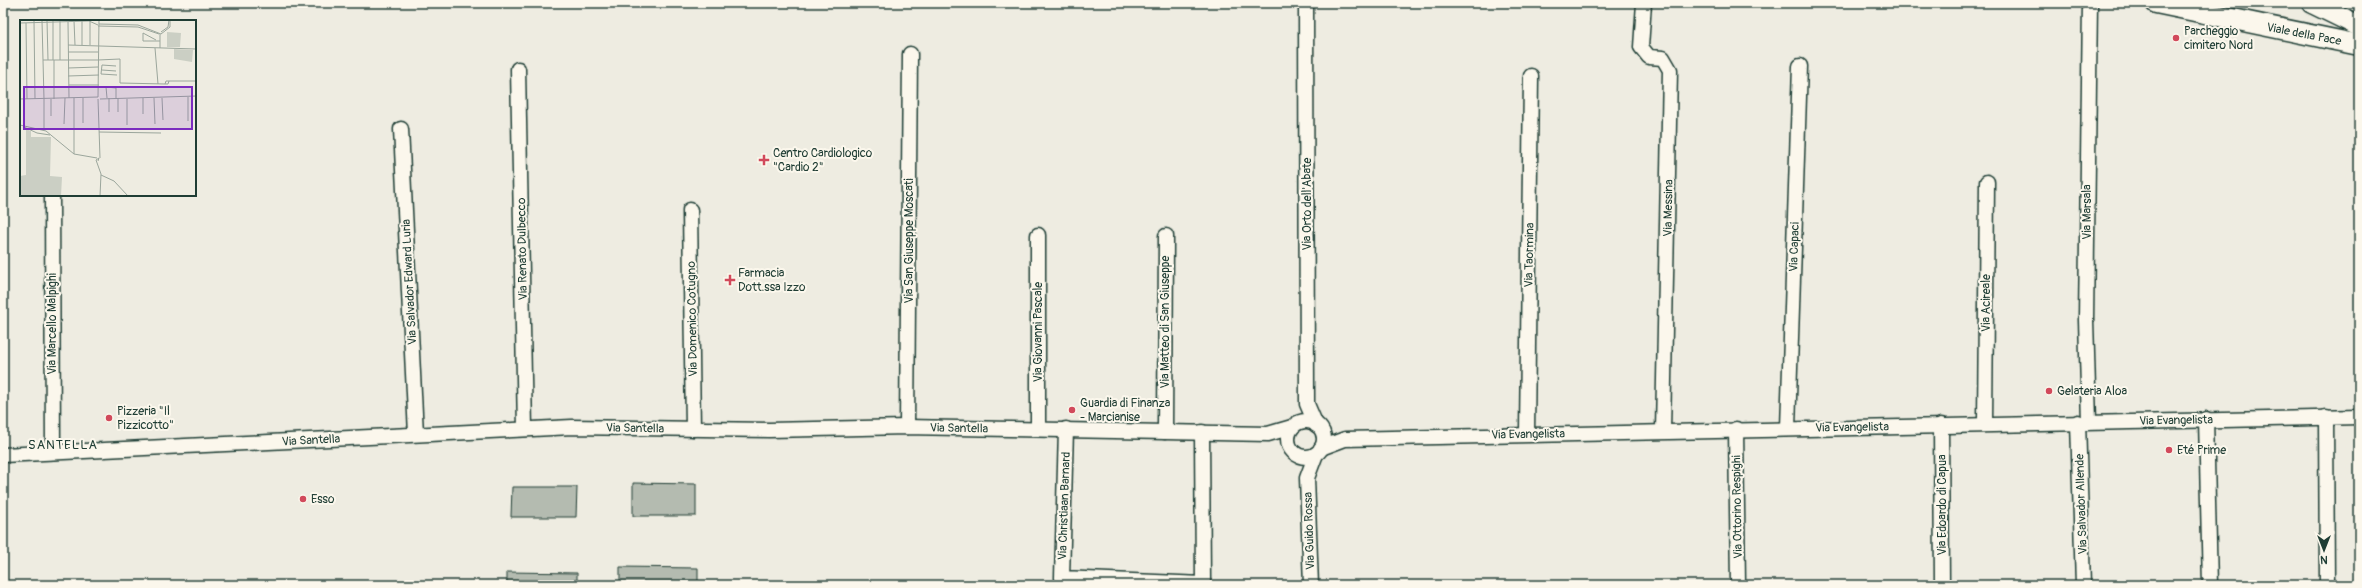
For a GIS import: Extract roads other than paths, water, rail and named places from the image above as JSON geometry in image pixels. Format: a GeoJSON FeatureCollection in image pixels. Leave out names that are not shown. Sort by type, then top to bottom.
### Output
{"type":"FeatureCollection","features":[{"type":"Feature","properties":{"kind":"street","name":"Via Orto dell'Abate"},"geometry":{"type":"LineString","coordinates":[[1306,3],[1307,404],[1319,428]]}},
{"type":"Feature","properties":{"kind":"street","name":"Via Messina"},"geometry":{"type":"LineString","coordinates":[[1644,3],[1641,47],[1649,57],[1663,58],[1670,70],[1663,431]]}},
{"type":"Feature","properties":{"kind":"street","name":"Via Marsala"},"geometry":{"type":"LineString","coordinates":[[2084,422],[2090,3]]}},
{"type":"Feature","properties":{"kind":"street","name":"Viale della Pace"},"geometry":{"type":"LineString","coordinates":[[2156,3],[2359,45]]}},
{"type":"Feature","properties":{"kind":"street","name":"Viale della Pace"},"geometry":{"type":"LineString","coordinates":[[2312,3],[2359,26]]}},
{"type":"Feature","properties":{"kind":"street","name":"Via San Giuseppe Moscati"},"geometry":{"type":"LineString","coordinates":[[907,427],[910,54]]}},
{"type":"Feature","properties":{"kind":"street","name":"Via Capaci"},"geometry":{"type":"LineString","coordinates":[[1788,428],[1800,66]]}},
{"type":"Feature","properties":{"kind":"street","name":"Via Renato Dulbecco"},"geometry":{"type":"LineString","coordinates":[[518,69],[525,429]]}},
{"type":"Feature","properties":{"kind":"street","name":"Via Taormina"},"geometry":{"type":"LineString","coordinates":[[1527,434],[1531,76]]}},
{"type":"Feature","properties":{"kind":"street","name":"Via Salvador Edward Luria"},"geometry":{"type":"LineString","coordinates":[[401,129],[416,434]]}},
{"type":"Feature","properties":{"kind":"street","name":"Via Acireale"},"geometry":{"type":"LineString","coordinates":[[1985,424],[1987,182]]}},
{"type":"Feature","properties":{"kind":"street","name":"Via Marcello Malpighi"},"geometry":{"type":"LineString","coordinates":[[52,196],[53,452]]}},
{"type":"Feature","properties":{"kind":"street","name":"Via Domenico Cotugno"},"geometry":{"type":"LineString","coordinates":[[690,210],[693,429]]}},
{"type":"Feature","properties":{"kind":"street","name":"Via Giovanni Pascale"},"geometry":{"type":"LineString","coordinates":[[1038,235],[1038,428]]}},
{"type":"Feature","properties":{"kind":"street","name":"Via Matteo di San Giuseppe"},"geometry":{"type":"LineString","coordinates":[[1165,432],[1166,236]]}},
{"type":"Feature","properties":{"kind":"street","name":"Via Orto dell'Abate"},"geometry":{"type":"LineString","coordinates":[[1295,425],[1307,404]]}},
{"type":"Feature","properties":{"kind":"street"},"geometry":{"type":"LineString","coordinates":[[2326,417],[2328,585]]}},
{"type":"Feature","properties":{"kind":"street","name":"Via Evangelista"},"geometry":{"type":"LineString","coordinates":[[1319,451],[1345,439],[1736,429],[2359,417]]}},
{"type":"Feature","properties":{"kind":"street"},"geometry":{"type":"LineString","coordinates":[[2206,419],[2210,585]]}},
{"type":"Feature","properties":{"kind":"street"},"geometry":{"type":"LineString","coordinates":[[1307,422],[1319,428],[1324,442],[1319,451],[1308,457],[1292,450],[1288,436],[1295,425],[1307,422]]}},
{"type":"Feature","properties":{"kind":"street","name":"Via Salvador Allende"},"geometry":{"type":"LineString","coordinates":[[2083,585],[2084,422]]}},
{"type":"Feature","properties":{"kind":"street","name":"Via Santella"},"geometry":{"type":"LineString","coordinates":[[3,455],[572,427],[769,430],[907,427],[1038,428],[1268,434],[1295,425]]}},
{"type":"Feature","properties":{"kind":"street","name":"Via Edoardo di Capua"},"geometry":{"type":"LineString","coordinates":[[1941,425],[1942,585]]}},
{"type":"Feature","properties":{"kind":"street","name":"Via Evangelista"},"geometry":{"type":"LineString","coordinates":[[1319,428],[1345,439]]}},
{"type":"Feature","properties":{"kind":"street","name":"Via Christiaan Barnard"},"geometry":{"type":"LineString","coordinates":[[1066,429],[1062,578],[1203,584],[1202,432]]}},
{"type":"Feature","properties":{"kind":"street","name":"Via Ottorino Respighi"},"geometry":{"type":"LineString","coordinates":[[1736,429],[1738,585]]}},
{"type":"Feature","properties":{"kind":"street","name":"Via Santella"},"geometry":{"type":"LineString","coordinates":[[1268,434],[1292,450]]}},
{"type":"Feature","properties":{"kind":"street","name":"Via Guido Rossa"},"geometry":{"type":"LineString","coordinates":[[1292,450],[1307,478],[1311,585]]}},
{"type":"Feature","properties":{"kind":"street","name":"Via Guido Rossa"},"geometry":{"type":"LineString","coordinates":[[1307,478],[1319,451]]}},
{"type":"Feature","properties":{"kind":"place","name":"Parcheggio cimitero Nord"},"geometry":{"type":"Point","coordinates":[2176,38]}},
{"type":"Feature","properties":{"kind":"place","name":"Centro Cardiologico \"Cardio 2\""},"geometry":{"type":"Point","coordinates":[764,160]}},
{"type":"Feature","properties":{"kind":"place","name":"Farmacia Dott.ssa Izzo"},"geometry":{"type":"Point","coordinates":[730,280]}},
{"type":"Feature","properties":{"kind":"place","name":"Gelateria Aloa"},"geometry":{"type":"Point","coordinates":[2049,391]}},
{"type":"Feature","properties":{"kind":"place","name":"Guardia di Finanza - Marcianise"},"geometry":{"type":"Point","coordinates":[1072,410]}},
{"type":"Feature","properties":{"kind":"place","name":"Pizzeria \"Il Pizzicotto\""},"geometry":{"type":"Point","coordinates":[109,418]}},
{"type":"Feature","properties":{"kind":"place","name":"Eté Prime"},"geometry":{"type":"Point","coordinates":[2169,450]}},
{"type":"Feature","properties":{"kind":"place","name":"Esso"},"geometry":{"type":"Point","coordinates":[303,499]}},
{"type":"Feature","properties":{"kind":"district","name":"SANTELLA"},"geometry":{"type":"Point","coordinates":[63,444]}}]}
